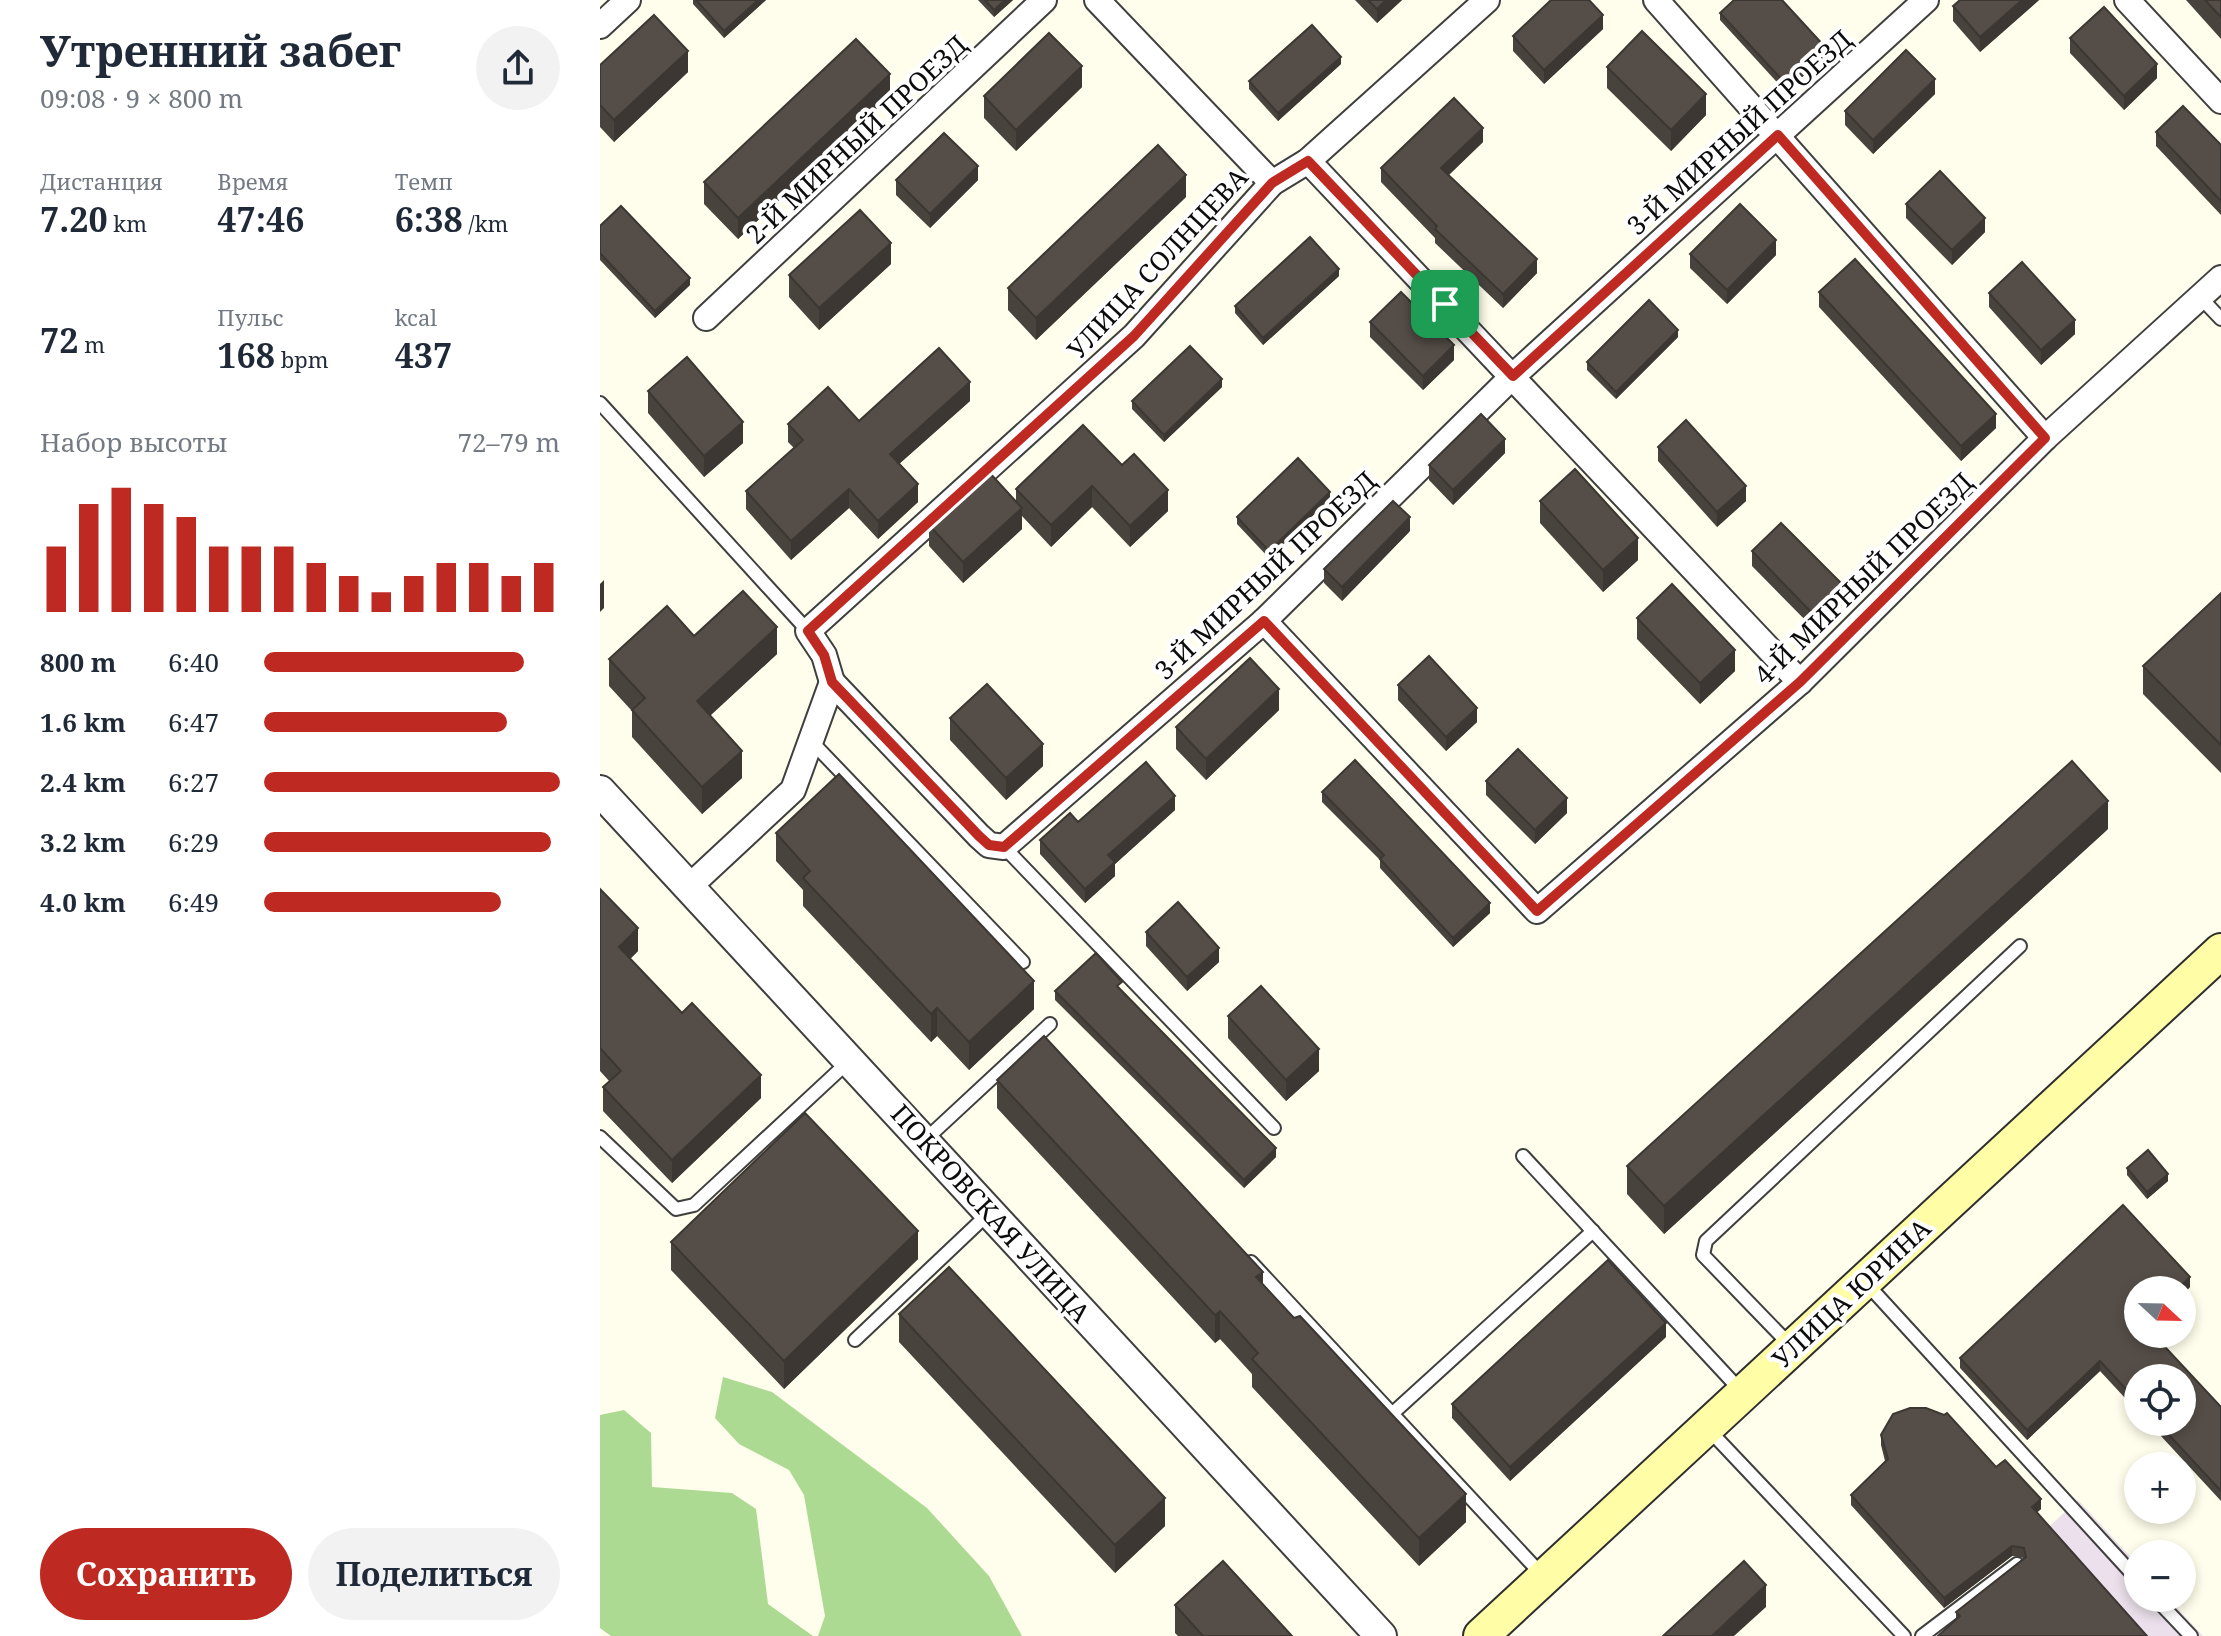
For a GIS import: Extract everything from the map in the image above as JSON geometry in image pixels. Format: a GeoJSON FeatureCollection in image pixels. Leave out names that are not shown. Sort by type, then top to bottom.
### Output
{"type":"FeatureCollection","features":[{"type":"Feature","properties":{"kind":"main road","name":"УЛИЦА ЮРИНА"},"geometry":{"type":"LineString","coordinates":[[1481,1636],[2221,951]]}},
{"type":"Feature","properties":{"kind":"street"},"geometry":{"type":"LineString","coordinates":[[600,26],[628,0]]}},
{"type":"Feature","properties":{"kind":"street","name":"2-Й МИРНЫЙ ПРОЕЗД"},"geometry":{"type":"LineString","coordinates":[[706,318],[1044,0]]}},
{"type":"Feature","properties":{"kind":"street"},"geometry":{"type":"LineString","coordinates":[[1097,0],[1272,183]]}},
{"type":"Feature","properties":{"kind":"street","name":"УЛИЦА СОЛНЦЕВА"},"geometry":{"type":"LineString","coordinates":[[808,631],[1134,336],[1272,183],[1308,161],[1487,0]]}},
{"type":"Feature","properties":{"kind":"street"},"geometry":{"type":"LineString","coordinates":[[1656,0],[2045,438]]}},
{"type":"Feature","properties":{"kind":"street","name":"3-Й МИРНЫЙ ПРОЕЗД"},"geometry":{"type":"LineString","coordinates":[[1004,847],[1264,621],[1513,376],[1926,0]]}},
{"type":"Feature","properties":{"kind":"street"},"geometry":{"type":"LineString","coordinates":[[2127,0],[2221,101]]}},
{"type":"Feature","properties":{"kind":"street"},"geometry":{"type":"LineString","coordinates":[[1308,161],[1800,682]]}},
{"type":"Feature","properties":{"kind":"street","name":"4-Й МИРНЫЙ ПРОЕЗД"},"geometry":{"type":"LineString","coordinates":[[1264,621],[1537,911],[1800,682],[2045,438],[2221,278]]}},
{"type":"Feature","properties":{"kind":"street"},"geometry":{"type":"LineString","coordinates":[[808,631],[824,655],[832,682],[979,836],[989,845],[1004,847]]}},
{"type":"Feature","properties":{"kind":"street"},"geometry":{"type":"LineString","coordinates":[[690,886],[793,790],[832,682]]}},
{"type":"Feature","properties":{"kind":"street","name":"ПОКРОВСКАЯ УЛИЦА"},"geometry":{"type":"LineString","coordinates":[[600,791],[1381,1636]]}},
{"type":"Feature","properties":{"kind":"lane"},"geometry":{"type":"LineString","coordinates":[[2201,298],[2221,319]]}},
{"type":"Feature","properties":{"kind":"lane"},"geometry":{"type":"LineString","coordinates":[[600,403],[808,631]]}},
{"type":"Feature","properties":{"kind":"lane"},"geometry":{"type":"LineString","coordinates":[[812,742],[1023,962]]}},
{"type":"Feature","properties":{"kind":"lane"},"geometry":{"type":"LineString","coordinates":[[1004,847],[1274,1128]]}},
{"type":"Feature","properties":{"kind":"lane"},"geometry":{"type":"LineString","coordinates":[[1792,1347],[1703,1255],[1706,1241],[2020,946]]}},
{"type":"Feature","properties":{"kind":"lane"},"geometry":{"type":"LineString","coordinates":[[924,1141],[1050,1024]]}},
{"type":"Feature","properties":{"kind":"lane"},"geometry":{"type":"LineString","coordinates":[[600,1137],[676,1209],[694,1205],[851,1060]]}},
{"type":"Feature","properties":{"kind":"lane"},"geometry":{"type":"LineString","coordinates":[[1523,1156],[1742,1393]]}},
{"type":"Feature","properties":{"kind":"lane"},"geometry":{"type":"LineString","coordinates":[[855,1340],[989,1213]]}},
{"type":"Feature","properties":{"kind":"lane"},"geometry":{"type":"LineString","coordinates":[[1393,1413],[1593,1231]]}},
{"type":"Feature","properties":{"kind":"lane"},"geometry":{"type":"LineString","coordinates":[[1241,1251],[1544,1578]]}},
{"type":"Feature","properties":{"kind":"lane"},"geometry":{"type":"LineString","coordinates":[[1865,1281],[2124,1565]]}},
{"type":"Feature","properties":{"kind":"lane"},"geometry":{"type":"LineString","coordinates":[[1707,1427],[1904,1636]]}},
{"type":"Feature","properties":{"kind":"lane"},"geometry":{"type":"LineString","coordinates":[[1922,1636],[2017,1564]]}},
{"type":"Feature","properties":{"kind":"lane"},"geometry":{"type":"LineString","coordinates":[[2168,1612],[2191,1636]]}},
{"type":"Feature","properties":{"kind":"shaded area"},"geometry":{"type":"Polygon","coordinates":[[[2078,1500],[2124,1550],[2124,1612],[2181,1612],[2203,1636],[1930,1636],[2078,1500]]]}},
{"type":"Feature","properties":{"kind":"green space"},"geometry":{"type":"Polygon","coordinates":[[[723,1377],[772,1392],[927,1508],[989,1576],[1022,1636],[818,1636],[825,1616],[804,1495],[789,1470],[739,1444],[715,1418],[723,1377]]]}},
{"type":"Feature","properties":{"kind":"green space"},"geometry":{"type":"Polygon","coordinates":[[[624,1410],[651,1433],[652,1487],[732,1493],[756,1509],[768,1604],[813,1636],[611,1636],[600,1628],[600,1415],[624,1410]]]}},
{"type":"Feature","properties":{"kind":"building"},"geometry":{"type":"Polygon","coordinates":[[[696,0],[758,0],[724,31],[696,0]]]}},
{"type":"Feature","properties":{"kind":"building"},"geometry":{"type":"Polygon","coordinates":[[[985,0],[1005,0],[994,10],[985,0]]]}},
{"type":"Feature","properties":{"kind":"building"},"geometry":{"type":"Polygon","coordinates":[[[1368,0],[1386,0],[1377,9],[1368,0]]]}},
{"type":"Feature","properties":{"kind":"building"},"geometry":{"type":"Polygon","coordinates":[[[1551,0],[1589,0],[1603,15],[1544,70],[1513,36],[1551,0]]]}},
{"type":"Feature","properties":{"kind":"building"},"geometry":{"type":"Polygon","coordinates":[[[1734,0],[1782,0],[1826,48],[1786,84],[1720,13],[1734,0]]]}},
{"type":"Feature","properties":{"kind":"building"},"geometry":{"type":"Polygon","coordinates":[[[1960,0],[2022,0],[1980,37],[1953,6],[1960,0]]]}},
{"type":"Feature","properties":{"kind":"building"},"geometry":{"type":"Polygon","coordinates":[[[2205,0],[2221,0],[2221,17],[2205,0]]]}},
{"type":"Feature","properties":{"kind":"building"},"geometry":{"type":"Polygon","coordinates":[[[2104,7],[2157,64],[2124,96],[2070,38],[2104,7]]]}},
{"type":"Feature","properties":{"kind":"building"},"geometry":{"type":"Polygon","coordinates":[[[654,15],[688,51],[614,120],[600,105],[600,65],[654,15]]]}},
{"type":"Feature","properties":{"kind":"building"},"geometry":{"type":"Polygon","coordinates":[[[1312,25],[1341,57],[1278,113],[1249,81],[1312,25]]]}},
{"type":"Feature","properties":{"kind":"building"},"geometry":{"type":"Polygon","coordinates":[[[1642,31],[1706,94],[1671,130],[1607,67],[1642,31]]]}},
{"type":"Feature","properties":{"kind":"building"},"geometry":{"type":"Polygon","coordinates":[[[1049,33],[1082,66],[1016,130],[984,96],[1049,33]]]}},
{"type":"Feature","properties":{"kind":"building"},"geometry":{"type":"Polygon","coordinates":[[[856,39],[890,74],[738,218],[704,182],[856,39]]]}},
{"type":"Feature","properties":{"kind":"building"},"geometry":{"type":"Polygon","coordinates":[[[1906,50],[1935,79],[1873,140],[1845,111],[1906,50]]]}},
{"type":"Feature","properties":{"kind":"building"},"geometry":{"type":"Polygon","coordinates":[[[1454,98],[1483,128],[1441,168],[1537,259],[1503,294],[1435,229],[1437,226],[1381,168],[1454,98]]]}},
{"type":"Feature","properties":{"kind":"building"},"geometry":{"type":"Polygon","coordinates":[[[2183,106],[2221,145],[2221,201],[2156,132],[2183,106]]]}},
{"type":"Feature","properties":{"kind":"building"},"geometry":{"type":"Polygon","coordinates":[[[944,133],[978,166],[930,214],[896,180],[944,133]]]}},
{"type":"Feature","properties":{"kind":"building"},"geometry":{"type":"Polygon","coordinates":[[[1158,145],[1186,175],[1036,318],[1008,288],[1158,145]]]}},
{"type":"Feature","properties":{"kind":"building"},"geometry":{"type":"Polygon","coordinates":[[[1940,171],[1985,218],[1952,250],[1906,204],[1940,171]]]}},
{"type":"Feature","properties":{"kind":"building"},"geometry":{"type":"Polygon","coordinates":[[[1740,204],[1776,240],[1727,290],[1690,254],[1740,204]]]}},
{"type":"Feature","properties":{"kind":"building"},"geometry":{"type":"Polygon","coordinates":[[[621,206],[690,278],[655,311],[600,253],[600,226],[621,206]]]}},
{"type":"Feature","properties":{"kind":"building"},"geometry":{"type":"Polygon","coordinates":[[[860,210],[891,243],[819,308],[789,275],[860,210]]]}},
{"type":"Feature","properties":{"kind":"building"},"geometry":{"type":"Polygon","coordinates":[[[1310,237],[1339,269],[1263,338],[1235,306],[1310,237]]]}},
{"type":"Feature","properties":{"kind":"building"},"geometry":{"type":"Polygon","coordinates":[[[1855,259],[1996,414],[1961,446],[1819,292],[1855,259]]]}},
{"type":"Feature","properties":{"kind":"building"},"geometry":{"type":"Polygon","coordinates":[[[2022,262],[2075,320],[2041,350],[1989,293],[2022,262]]]}},
{"type":"Feature","properties":{"kind":"building"},"geometry":{"type":"Polygon","coordinates":[[[1401,292],[1454,345],[1423,376],[1370,322],[1401,292]]]}},
{"type":"Feature","properties":{"kind":"building"},"geometry":{"type":"Polygon","coordinates":[[[1649,300],[1678,330],[1616,392],[1587,362],[1649,300]]]}},
{"type":"Feature","properties":{"kind":"building"},"geometry":{"type":"Polygon","coordinates":[[[1190,346],[1222,379],[1164,435],[1132,401],[1190,346]]]}},
{"type":"Feature","properties":{"kind":"building"},"geometry":{"type":"Polygon","coordinates":[[[939,348],[970,382],[890,454],[918,484],[878,521],[849,489],[791,541],[746,491],[803,440],[788,424],[828,387],[859,421],[939,348]]]}},
{"type":"Feature","properties":{"kind":"building"},"geometry":{"type":"Polygon","coordinates":[[[687,357],[743,422],[704,456],[648,391],[687,357]]]}},
{"type":"Feature","properties":{"kind":"building"},"geometry":{"type":"Polygon","coordinates":[[[1481,414],[1505,439],[1453,490],[1429,465],[1481,414]]]}},
{"type":"Feature","properties":{"kind":"building"},"geometry":{"type":"Polygon","coordinates":[[[1686,420],[1746,486],[1717,512],[1658,447],[1686,420]]]}},
{"type":"Feature","properties":{"kind":"building"},"geometry":{"type":"Polygon","coordinates":[[[1083,425],[1122,465],[1134,454],[1168,490],[1130,526],[1092,486],[1051,525],[1016,489],[1083,425]]]}},
{"type":"Feature","properties":{"kind":"building"},"geometry":{"type":"Polygon","coordinates":[[[1298,458],[1330,492],[1269,551],[1237,517],[1298,458]]]}},
{"type":"Feature","properties":{"kind":"building"},"geometry":{"type":"Polygon","coordinates":[[[1575,469],[1638,538],[1603,570],[1540,501],[1575,469]]]}},
{"type":"Feature","properties":{"kind":"building"},"geometry":{"type":"Polygon","coordinates":[[[988,471],[1022,508],[963,562],[929,525],[988,471]]]}},
{"type":"Feature","properties":{"kind":"building"},"geometry":{"type":"Polygon","coordinates":[[[1393,501],[1410,517],[1342,587],[1324,569],[1393,501]]]}},
{"type":"Feature","properties":{"kind":"building"},"geometry":{"type":"Polygon","coordinates":[[[1781,523],[1845,587],[1815,616],[1752,551],[1781,523]]]}},
{"type":"Feature","properties":{"kind":"building"},"geometry":{"type":"Polygon","coordinates":[[[1672,584],[1735,650],[1700,683],[1637,618],[1672,584]]]}},
{"type":"Feature","properties":{"kind":"building"},"geometry":{"type":"Polygon","coordinates":[[[743,591],[777,627],[697,701],[742,751],[702,787],[632,710],[645,698],[609,659],[667,606],[694,636],[743,591]]]}},
{"type":"Feature","properties":{"kind":"building"},"geometry":{"type":"Polygon","coordinates":[[[2221,593],[2221,745],[2143,666],[2221,593]]]}},
{"type":"Feature","properties":{"kind":"building"},"geometry":{"type":"Polygon","coordinates":[[[1429,656],[1477,708],[1446,737],[1398,685],[1429,656]]]}},
{"type":"Feature","properties":{"kind":"building"},"geometry":{"type":"Polygon","coordinates":[[[1250,658],[1279,689],[1206,759],[1176,727],[1250,658]]]}},
{"type":"Feature","properties":{"kind":"building"},"geometry":{"type":"Polygon","coordinates":[[[987,684],[1043,744],[1006,778],[950,718],[987,684]]]}},
{"type":"Feature","properties":{"kind":"building"},"geometry":{"type":"Polygon","coordinates":[[[1518,749],[1567,798],[1535,830],[1486,781],[1518,749]]]}},
{"type":"Feature","properties":{"kind":"building"},"geometry":{"type":"Polygon","coordinates":[[[1355,760],[1490,903],[1453,938],[1380,859],[1384,855],[1322,792],[1355,760]]]}},
{"type":"Feature","properties":{"kind":"building"},"geometry":{"type":"Polygon","coordinates":[[[2072,761],[2108,801],[1664,1206],[1627,1166],[2072,761]]]}},
{"type":"Feature","properties":{"kind":"building"},"geometry":{"type":"Polygon","coordinates":[[[1146,762],[1175,796],[1108,855],[1115,862],[1085,889],[1040,840],[1070,813],[1078,822],[1146,762]]]}},
{"type":"Feature","properties":{"kind":"building"},"geometry":{"type":"Polygon","coordinates":[[[839,774],[1034,981],[969,1042],[937,1008],[931,1014],[803,878],[810,871],[776,833],[839,774]]]}},
{"type":"Feature","properties":{"kind":"building"},"geometry":{"type":"Polygon","coordinates":[[[600,889],[638,928],[619,947],[682,1013],[692,1003],[761,1075],[672,1160],[603,1087],[621,1071],[600,1048],[600,889]]]}},
{"type":"Feature","properties":{"kind":"building"},"geometry":{"type":"Polygon","coordinates":[[[1178,902],[1219,948],[1187,977],[1146,932],[1178,902]]]}},
{"type":"Feature","properties":{"kind":"building"},"geometry":{"type":"Polygon","coordinates":[[[1096,953],[1122,982],[1117,986],[1276,1148],[1244,1180],[1055,991],[1096,953]]]}},
{"type":"Feature","properties":{"kind":"building"},"geometry":{"type":"Polygon","coordinates":[[[1261,986],[1319,1049],[1286,1080],[1228,1016],[1261,986]]]}},
{"type":"Feature","properties":{"kind":"building"},"geometry":{"type":"Polygon","coordinates":[[[1044,1036],[1263,1272],[1256,1277],[1294,1318],[1300,1316],[1466,1494],[1419,1538],[1252,1359],[1258,1353],[1220,1311],[1215,1315],[997,1080],[1044,1036]]]}},
{"type":"Feature","properties":{"kind":"building"},"geometry":{"type":"Polygon","coordinates":[[[805,1113],[918,1231],[784,1361],[671,1242],[805,1113]]]}},
{"type":"Feature","properties":{"kind":"building"},"geometry":{"type":"Polygon","coordinates":[[[2148,1150],[2168,1174],[2147,1192],[2127,1168],[2148,1150]]]}},
{"type":"Feature","properties":{"kind":"building"},"geometry":{"type":"Polygon","coordinates":[[[2123,1205],[2189,1276],[2124,1276],[2124,1348],[2166,1348],[2181,1364],[2124,1364],[2124,1387],[2100,1361],[2027,1430],[1960,1358],[2123,1205]]]}},
{"type":"Feature","properties":{"kind":"building"},"geometry":{"type":"Polygon","coordinates":[[[1608,1260],[1666,1323],[1510,1467],[1452,1404],[1608,1260]]]}},
{"type":"Feature","properties":{"kind":"building"},"geometry":{"type":"Polygon","coordinates":[[[949,1267],[1165,1498],[1115,1545],[899,1314],[949,1267]]]}},
{"type":"Feature","properties":{"kind":"building"},"geometry":{"type":"Polygon","coordinates":[[[2196,1380],[2221,1407],[2221,1491],[2196,1464],[2196,1452],[2185,1452],[2170,1436],[2196,1436],[2196,1380]]]}},
{"type":"Feature","properties":{"kind":"building"},"geometry":{"type":"Polygon","coordinates":[[[1910,1408],[1947,1413],[1996,1467],[2005,1460],[2041,1499],[2032,1507],[2147,1636],[1938,1636],[1960,1616],[1956,1612],[2026,1557],[2024,1548],[2012,1546],[1944,1598],[1851,1495],[1888,1459],[1881,1435],[1893,1414],[1910,1408]]]}},
{"type":"Feature","properties":{"kind":"building"},"geometry":{"type":"Polygon","coordinates":[[[1223,1561],[1292,1636],[1203,1636],[1175,1605],[1223,1561]]]}},
{"type":"Feature","properties":{"kind":"building"},"geometry":{"type":"Polygon","coordinates":[[[1744,1561],[1766,1585],[1712,1636],[1663,1636],[1744,1561]]]}},
{"type":"Feature","properties":{"kind":"route"},"geometry":{"type":"LineString","coordinates":[[1778,135],[2045,438],[1800,682],[1537,911],[1264,621],[1004,847],[989,845],[979,836],[832,682],[824,655],[808,631],[1134,336],[1272,183],[1308,161],[1445,304],[1513,376],[1778,135]]}}]}
